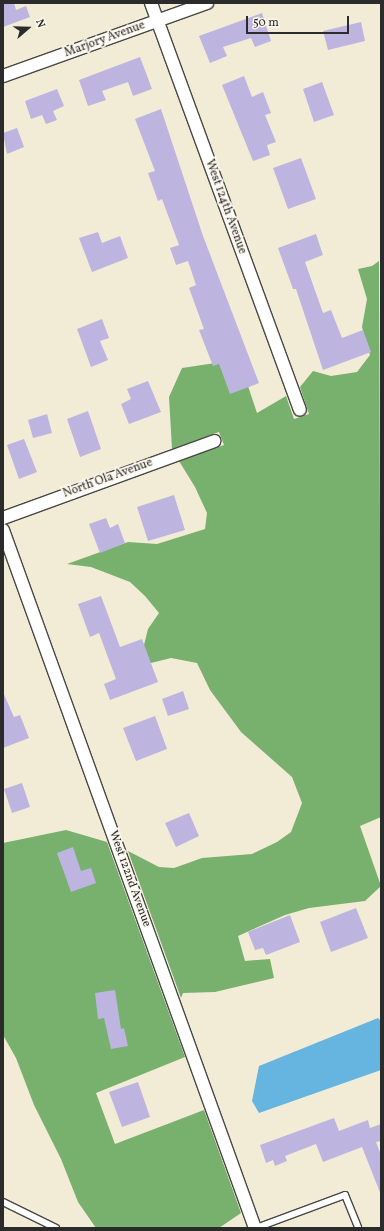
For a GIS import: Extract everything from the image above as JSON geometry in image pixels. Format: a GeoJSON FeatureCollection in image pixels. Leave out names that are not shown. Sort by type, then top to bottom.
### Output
{"type":"FeatureCollection","features":[{"type":"Feature","properties":{"kind":"street","name":"West 124th Avenue"},"geometry":{"type":"LineString","coordinates":[[151,3],[300,410]]}},
{"type":"Feature","properties":{"kind":"street","name":"Marjory Avenue"},"geometry":{"type":"LineString","coordinates":[[3,76],[207,3]]}},
{"type":"Feature","properties":{"kind":"street","name":"North Ola Avenue"},"geometry":{"type":"LineString","coordinates":[[3,518],[214,441]]}},
{"type":"Feature","properties":{"kind":"street","name":"West 122nd Avenue"},"geometry":{"type":"LineString","coordinates":[[3,530],[256,1228]]}},
{"type":"Feature","properties":{"kind":"lane"},"geometry":{"type":"LineString","coordinates":[[256,1228],[345,1195],[358,1228]]}},
{"type":"Feature","properties":{"kind":"lane"},"geometry":{"type":"LineString","coordinates":[[3,1202],[56,1228]]}},
{"type":"Feature","properties":{"kind":"green space"},"geometry":{"type":"Polygon","coordinates":[[[379,261],[381,817],[360,826],[381,886],[365,901],[309,908],[285,915],[238,936],[245,961],[270,959],[274,978],[215,992],[183,993],[181,998],[128,851],[159,867],[174,868],[202,858],[252,854],[277,842],[291,832],[302,803],[292,777],[241,732],[210,690],[197,663],[171,658],[151,663],[141,657],[148,629],[159,613],[145,596],[130,582],[91,567],[67,564],[128,542],[157,544],[205,529],[207,513],[195,487],[179,461],[224,445],[219,432],[172,449],[169,397],[182,368],[222,362],[244,374],[257,413],[286,396],[294,419],[309,414],[300,387],[313,371],[331,376],[357,372],[370,355],[362,327],[367,299],[358,269],[372,266],[379,261]]]}},
{"type":"Feature","properties":{"kind":"green space"},"geometry":{"type":"Polygon","coordinates":[[[66,830],[107,842],[185,1057],[96,1093],[115,1144],[204,1110],[241,1213],[219,1228],[96,1228],[78,1202],[61,1159],[34,1105],[16,1058],[3,1035],[3,843],[66,830]]]}},
{"type":"Feature","properties":{"kind":"water"},"geometry":{"type":"Polygon","coordinates":[[[378,1018],[381,1021],[381,1070],[259,1113],[252,1101],[259,1066],[378,1018]]]}},
{"type":"Feature","properties":{"kind":"building"},"geometry":{"type":"Polygon","coordinates":[[[3,3],[14,3],[16,10],[26,6],[30,17],[3,27],[3,3]]]}},
{"type":"Feature","properties":{"kind":"building"},"geometry":{"type":"Polygon","coordinates":[[[262,13],[271,41],[255,47],[251,38],[223,47],[227,56],[210,63],[199,36],[262,13]]]}},
{"type":"Feature","properties":{"kind":"building"},"geometry":{"type":"Polygon","coordinates":[[[361,22],[365,41],[328,50],[323,31],[361,22]]]}},
{"type":"Feature","properties":{"kind":"building"},"geometry":{"type":"Polygon","coordinates":[[[140,57],[152,89],[133,96],[128,82],[102,91],[106,100],[88,106],[79,80],[140,57]]]}},
{"type":"Feature","properties":{"kind":"building"},"geometry":{"type":"Polygon","coordinates":[[[244,76],[252,97],[263,92],[271,113],[265,115],[276,142],[267,145],[270,155],[253,161],[222,85],[244,76]]]}},
{"type":"Feature","properties":{"kind":"building"},"geometry":{"type":"Polygon","coordinates":[[[322,82],[334,115],[314,122],[303,89],[322,82]]]}},
{"type":"Feature","properties":{"kind":"building"},"geometry":{"type":"Polygon","coordinates":[[[57,89],[64,106],[53,111],[57,120],[46,124],[42,115],[31,119],[25,101],[57,89]]]}},
{"type":"Feature","properties":{"kind":"building"},"geometry":{"type":"Polygon","coordinates":[[[161,109],[203,236],[259,383],[230,394],[219,364],[213,366],[199,330],[204,329],[189,288],[196,285],[188,261],[176,265],[170,248],[179,245],[162,199],[158,201],[148,173],[155,171],[135,119],[161,109]]]}},
{"type":"Feature","properties":{"kind":"building"},"geometry":{"type":"Polygon","coordinates":[[[17,128],[24,147],[7,154],[3,133],[17,128]]]}},
{"type":"Feature","properties":{"kind":"building"},"geometry":{"type":"Polygon","coordinates":[[[301,158],[316,199],[288,209],[273,168],[301,158]]]}},
{"type":"Feature","properties":{"kind":"building"},"geometry":{"type":"Polygon","coordinates":[[[98,232],[102,243],[120,236],[128,258],[92,272],[79,238],[98,232]]]}},
{"type":"Feature","properties":{"kind":"building"},"geometry":{"type":"Polygon","coordinates":[[[316,234],[323,255],[305,262],[323,313],[331,310],[342,338],[363,330],[371,352],[323,370],[296,289],[293,289],[278,248],[316,234]]]}},
{"type":"Feature","properties":{"kind":"building"},"geometry":{"type":"Polygon","coordinates":[[[102,319],[109,338],[100,341],[108,360],[91,367],[77,329],[102,319]]]}},
{"type":"Feature","properties":{"kind":"building"},"geometry":{"type":"Polygon","coordinates":[[[148,381],[161,412],[129,424],[121,404],[131,399],[127,389],[148,381]]]}},
{"type":"Feature","properties":{"kind":"building"},"geometry":{"type":"Polygon","coordinates":[[[88,411],[101,449],[80,457],[67,419],[88,411]]]}},
{"type":"Feature","properties":{"kind":"building"},"geometry":{"type":"Polygon","coordinates":[[[47,414],[52,433],[33,438],[28,420],[47,414]]]}},
{"type":"Feature","properties":{"kind":"building"},"geometry":{"type":"Polygon","coordinates":[[[24,439],[37,472],[19,479],[7,445],[24,439]]]}},
{"type":"Feature","properties":{"kind":"building"},"geometry":{"type":"Polygon","coordinates":[[[174,495],[185,530],[148,541],[137,507],[174,495]]]}},
{"type":"Feature","properties":{"kind":"building"},"geometry":{"type":"Polygon","coordinates":[[[106,518],[110,528],[118,524],[125,543],[100,553],[89,524],[106,518]]]}},
{"type":"Feature","properties":{"kind":"building"},"geometry":{"type":"Polygon","coordinates":[[[101,596],[120,647],[142,639],[158,682],[110,700],[104,684],[116,679],[99,633],[90,637],[78,604],[101,596]]]}},
{"type":"Feature","properties":{"kind":"building"},"geometry":{"type":"Polygon","coordinates":[[[183,691],[189,709],[168,716],[162,699],[183,691]]]}},
{"type":"Feature","properties":{"kind":"building"},"geometry":{"type":"Polygon","coordinates":[[[3,692],[14,717],[20,715],[29,738],[3,748],[3,692]]]}},
{"type":"Feature","properties":{"kind":"building"},"geometry":{"type":"Polygon","coordinates":[[[155,716],[167,749],[136,761],[123,728],[155,716]]]}},
{"type":"Feature","properties":{"kind":"building"},"geometry":{"type":"Polygon","coordinates":[[[22,783],[30,807],[12,813],[4,789],[22,783]]]}},
{"type":"Feature","properties":{"kind":"building"},"geometry":{"type":"Polygon","coordinates":[[[189,813],[199,836],[176,847],[165,823],[189,813]]]}},
{"type":"Feature","properties":{"kind":"building"},"geometry":{"type":"Polygon","coordinates":[[[73,847],[81,871],[91,868],[96,883],[71,892],[57,853],[73,847]]]}},
{"type":"Feature","properties":{"kind":"building"},"geometry":{"type":"Polygon","coordinates":[[[356,908],[368,938],[331,952],[320,922],[356,908]]]}},
{"type":"Feature","properties":{"kind":"building"},"geometry":{"type":"Polygon","coordinates":[[[290,915],[300,942],[266,955],[263,948],[255,950],[248,932],[290,915]]]}},
{"type":"Feature","properties":{"kind":"building"},"geometry":{"type":"Polygon","coordinates":[[[115,990],[121,1029],[124,1028],[128,1046],[111,1049],[104,1018],[98,1019],[95,993],[115,990]]]}},
{"type":"Feature","properties":{"kind":"building"},"geometry":{"type":"Polygon","coordinates":[[[138,1082],[150,1117],[122,1127],[109,1092],[138,1082]]]}},
{"type":"Feature","properties":{"kind":"building"},"geometry":{"type":"Polygon","coordinates":[[[334,1118],[339,1131],[368,1120],[370,1128],[381,1124],[381,1141],[376,1142],[381,1155],[381,1195],[362,1147],[323,1162],[316,1144],[285,1156],[287,1161],[275,1166],[273,1160],[266,1163],[260,1145],[334,1118]]]}}]}
